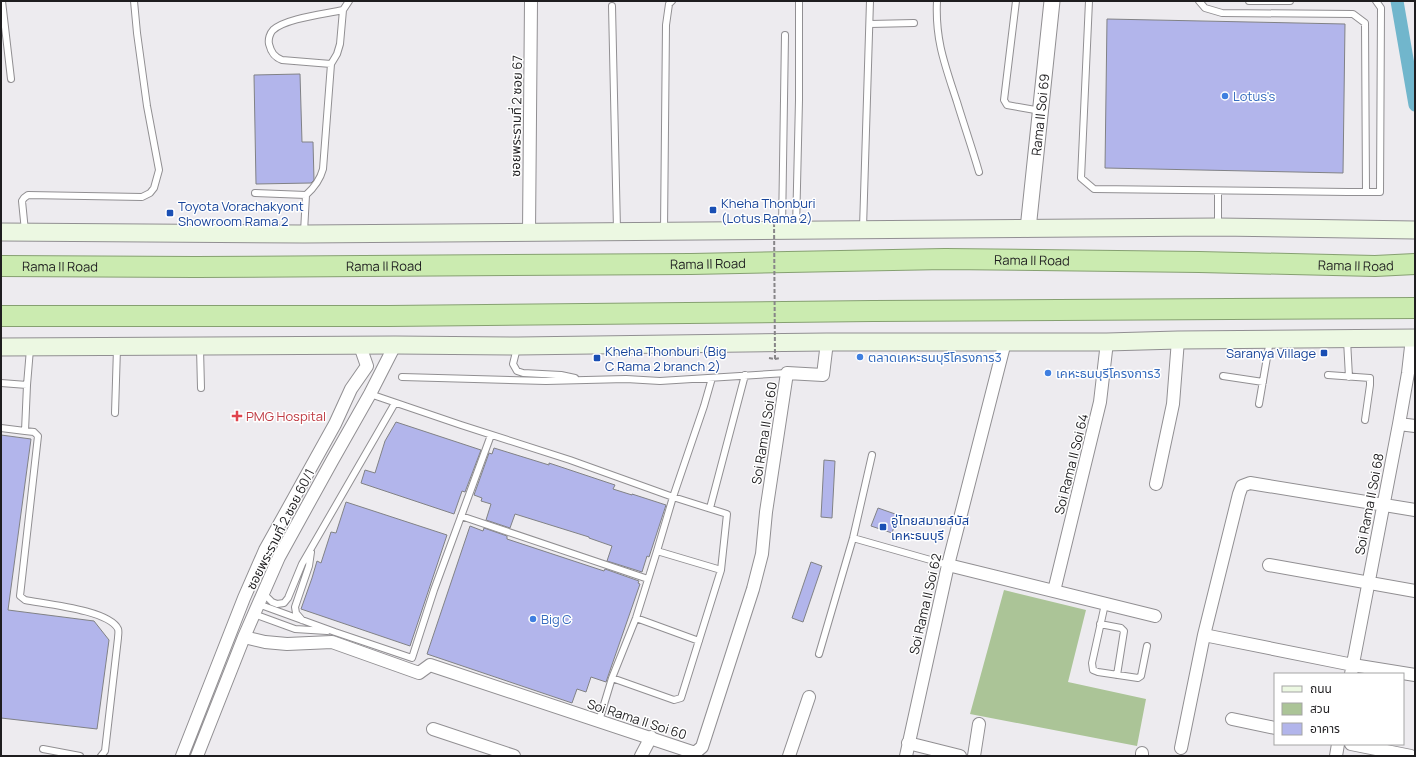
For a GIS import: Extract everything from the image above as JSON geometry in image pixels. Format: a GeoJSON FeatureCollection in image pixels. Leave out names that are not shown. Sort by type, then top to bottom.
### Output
{"type":"FeatureCollection","features":[{"type":"Feature","properties":{"kind":"highway","name":"Rama II Road"},"geometry":{"type":"LineString","coordinates":[[1,266],[203,267],[691,264],[945,258],[1375,266],[1415,264]]}},
{"type":"Feature","properties":{"kind":"highway"},"geometry":{"type":"LineString","coordinates":[[1,316],[389,316],[873,311],[1415,308]]}},
{"type":"Feature","properties":{"kind":"main road"},"geometry":{"type":"LineString","coordinates":[[1,232],[304,234],[664,232],[784,225],[863,229],[1218,227],[1415,230]]}},
{"type":"Feature","properties":{"kind":"main road"},"geometry":{"type":"LineString","coordinates":[[1,347],[395,345],[518,346],[827,342],[1108,342],[1413,338]]}},
{"type":"Feature","properties":{"kind":"street","name":"ซอยพระรามที่ 2 ซอย 67"},"geometry":{"type":"LineString","coordinates":[[529,232],[531,1]]}},
{"type":"Feature","properties":{"kind":"street","name":"Rama II Soi 69"},"geometry":{"type":"LineString","coordinates":[[1028,228],[1052,1]]}},
{"type":"Feature","properties":{"kind":"street","name":"Soi Rama II Soi 68"},"geometry":{"type":"LineString","coordinates":[[1352,669],[1383,504],[1411,373],[1413,338]]}},
{"type":"Feature","properties":{"kind":"street"},"geometry":{"type":"LineString","coordinates":[[1156,484],[1173,404],[1178,340]]}},
{"type":"Feature","properties":{"kind":"street","name":"Soi Rama II Soi 60"},"geometry":{"type":"LineString","coordinates":[[244,637],[265,642],[287,644],[332,642],[419,673],[430,665],[692,752],[696,752],[702,746],[753,589],[762,554],[766,512],[787,373],[823,376],[827,342]]}},
{"type":"Feature","properties":{"kind":"street","name":"Soi Rama II Soi 62"},"geometry":{"type":"LineString","coordinates":[[906,756],[948,565],[1005,342]]}},
{"type":"Feature","properties":{"kind":"street","name":"Soi Rama II Soi 64"},"geometry":{"type":"LineString","coordinates":[[1054,591],[1100,402],[1108,342]]}},
{"type":"Feature","properties":{"kind":"street","name":"ซอยพระรามที่ 2 ซอย 60/1"},"geometry":{"type":"LineString","coordinates":[[197,756],[244,637],[279,557],[370,394],[395,345]]}},
{"type":"Feature","properties":{"kind":"street","name":"ซอยพระรามที่ 2 ซอย 60/1"},"geometry":{"type":"LineString","coordinates":[[182,756],[241,605],[265,550],[335,424],[351,389],[367,366],[360,346]]}},
{"type":"Feature","properties":{"kind":"street"},"geometry":{"type":"LineString","coordinates":[[1399,424],[1415,426]]}},
{"type":"Feature","properties":{"kind":"street"},"geometry":{"type":"LineString","coordinates":[[1181,748],[1204,635],[1242,486],[1250,483],[1415,510]]}},
{"type":"Feature","properties":{"kind":"street"},"geometry":{"type":"LineString","coordinates":[[948,565],[1156,616]]}},
{"type":"Feature","properties":{"kind":"street"},"geometry":{"type":"LineString","coordinates":[[1270,565],[1415,591]]}},
{"type":"Feature","properties":{"kind":"street"},"geometry":{"type":"LineString","coordinates":[[1204,635],[1352,669],[1394,673]]}},
{"type":"Feature","properties":{"kind":"street"},"geometry":{"type":"LineString","coordinates":[[1404,674],[1415,675]]}},
{"type":"Feature","properties":{"kind":"street"},"geometry":{"type":"LineString","coordinates":[[789,756],[809,697]]}},
{"type":"Feature","properties":{"kind":"street"},"geometry":{"type":"LineString","coordinates":[[1232,719],[1274,728]]}},
{"type":"Feature","properties":{"kind":"street"},"geometry":{"type":"LineString","coordinates":[[974,756],[979,724]]}},
{"type":"Feature","properties":{"kind":"street"},"geometry":{"type":"LineString","coordinates":[[433,729],[514,756]]}},
{"type":"Feature","properties":{"kind":"street"},"geometry":{"type":"LineString","coordinates":[[641,756],[650,737]]}},
{"type":"Feature","properties":{"kind":"street"},"geometry":{"type":"LineString","coordinates":[[908,743],[960,756]]}},
{"type":"Feature","properties":{"kind":"street"},"geometry":{"type":"LineString","coordinates":[[1336,756],[1338,745]]}},
{"type":"Feature","properties":{"kind":"street"},"geometry":{"type":"LineString","coordinates":[[1356,745],[1411,756]]}},
{"type":"Feature","properties":{"kind":"lane"},"geometry":{"type":"LineString","coordinates":[[2,1],[11,79]]}},
{"type":"Feature","properties":{"kind":"lane"},"geometry":{"type":"LineString","coordinates":[[25,232],[22,201],[28,195],[142,197],[150,193],[154,188],[159,170],[147,106],[134,1]]}},
{"type":"Feature","properties":{"kind":"lane"},"geometry":{"type":"LineString","coordinates":[[255,193],[306,194],[317,184],[320,179],[323,169],[331,64],[337,54],[340,44],[343,10],[349,1]]}},
{"type":"Feature","properties":{"kind":"lane"},"geometry":{"type":"LineString","coordinates":[[664,232],[666,25],[669,4],[672,1]]}},
{"type":"Feature","properties":{"kind":"lane"},"geometry":{"type":"LineString","coordinates":[[784,225],[799,100],[799,1]]}},
{"type":"Feature","properties":{"kind":"lane"},"geometry":{"type":"LineString","coordinates":[[863,229],[870,1]]}},
{"type":"Feature","properties":{"kind":"lane"},"geometry":{"type":"LineString","coordinates":[[937,1],[936,18],[938,40],[979,172]]}},
{"type":"Feature","properties":{"kind":"lane"},"geometry":{"type":"LineString","coordinates":[[1016,1],[1004,100],[1007,105],[1041,111]]}},
{"type":"Feature","properties":{"kind":"lane"},"geometry":{"type":"LineString","coordinates":[[1089,1],[1081,178],[1094,188],[1218,191],[1380,192],[1381,8],[1376,1]]}},
{"type":"Feature","properties":{"kind":"lane"},"geometry":{"type":"LineString","coordinates":[[1199,1],[1205,8],[1222,13],[1353,14],[1365,23],[1366,192]]}},
{"type":"Feature","properties":{"kind":"lane"},"geometry":{"type":"LineString","coordinates":[[1249,1],[1290,1]]}},
{"type":"Feature","properties":{"kind":"lane"},"geometry":{"type":"LineString","coordinates":[[612,6],[617,232]]}},
{"type":"Feature","properties":{"kind":"lane"},"geometry":{"type":"LineString","coordinates":[[331,64],[282,60],[276,58],[271,51],[269,41],[272,31],[278,26],[292,21],[343,10]]}},
{"type":"Feature","properties":{"kind":"lane"},"geometry":{"type":"LineString","coordinates":[[870,24],[914,23]]}},
{"type":"Feature","properties":{"kind":"lane"},"geometry":{"type":"LineString","coordinates":[[784,225],[785,35]]}},
{"type":"Feature","properties":{"kind":"lane"},"geometry":{"type":"LineString","coordinates":[[1218,191],[1218,227]]}},
{"type":"Feature","properties":{"kind":"lane"},"geometry":{"type":"LineString","coordinates":[[304,234],[306,194]]}},
{"type":"Feature","properties":{"kind":"lane"},"geometry":{"type":"LineString","coordinates":[[1347,339],[1349,377]]}},
{"type":"Feature","properties":{"kind":"lane"},"geometry":{"type":"LineString","coordinates":[[1259,404],[1264,382],[1270,340]]}},
{"type":"Feature","properties":{"kind":"lane"},"geometry":{"type":"LineString","coordinates":[[518,346],[514,364],[519,372],[561,375],[586,380]]}},
{"type":"Feature","properties":{"kind":"lane"},"geometry":{"type":"LineString","coordinates":[[25,431],[30,347]]}},
{"type":"Feature","properties":{"kind":"lane"},"geometry":{"type":"LineString","coordinates":[[115,413],[117,347]]}},
{"type":"Feature","properties":{"kind":"lane"},"geometry":{"type":"LineString","coordinates":[[200,347],[201,388]]}},
{"type":"Feature","properties":{"kind":"lane"},"geometry":{"type":"LineString","coordinates":[[402,377],[509,381],[626,379],[660,381],[787,373]]}},
{"type":"Feature","properties":{"kind":"lane"},"geometry":{"type":"LineString","coordinates":[[710,508],[745,375]]}},
{"type":"Feature","properties":{"kind":"lane"},"geometry":{"type":"LineString","coordinates":[[1328,375],[1370,378],[1365,420]]}},
{"type":"Feature","properties":{"kind":"lane"},"geometry":{"type":"LineString","coordinates":[[1223,376],[1264,382]]}},
{"type":"Feature","properties":{"kind":"lane"},"geometry":{"type":"LineString","coordinates":[[599,721],[612,678],[636,618],[673,497],[712,378]]}},
{"type":"Feature","properties":{"kind":"lane"},"geometry":{"type":"LineString","coordinates":[[1,383],[27,385]]}},
{"type":"Feature","properties":{"kind":"lane"},"geometry":{"type":"LineString","coordinates":[[370,394],[727,514],[721,570],[681,698],[674,700],[612,678]]}},
{"type":"Feature","properties":{"kind":"lane"},"geometry":{"type":"LineString","coordinates":[[266,586],[266,596],[272,602],[280,604],[286,601],[302,564],[395,403]]}},
{"type":"Feature","properties":{"kind":"lane"},"geometry":{"type":"LineString","coordinates":[[1,428],[34,432],[38,436],[20,596],[25,600],[100,615],[114,624],[118,631],[105,750],[101,756]]}},
{"type":"Feature","properties":{"kind":"lane"},"geometry":{"type":"LineString","coordinates":[[256,609],[304,621],[412,658],[434,590],[491,435]]}},
{"type":"Feature","properties":{"kind":"lane"},"geometry":{"type":"LineString","coordinates":[[819,654],[853,538],[872,455]]}},
{"type":"Feature","properties":{"kind":"lane"},"geometry":{"type":"LineString","coordinates":[[461,516],[648,579]]}},
{"type":"Feature","properties":{"kind":"lane"},"geometry":{"type":"LineString","coordinates":[[853,538],[948,565]]}},
{"type":"Feature","properties":{"kind":"lane"},"geometry":{"type":"LineString","coordinates":[[304,621],[296,613],[295,607],[308,566],[311,548]]}},
{"type":"Feature","properties":{"kind":"lane"},"geometry":{"type":"LineString","coordinates":[[657,551],[721,570]]}},
{"type":"Feature","properties":{"kind":"lane"},"geometry":{"type":"LineString","coordinates":[[1105,604],[1100,624],[1092,668],[1093,670],[1135,678],[1139,677],[1147,646]]}},
{"type":"Feature","properties":{"kind":"lane"},"geometry":{"type":"LineString","coordinates":[[256,609],[295,629],[335,632]]}},
{"type":"Feature","properties":{"kind":"lane"},"geometry":{"type":"LineString","coordinates":[[636,618],[699,641]]}},
{"type":"Feature","properties":{"kind":"lane"},"geometry":{"type":"LineString","coordinates":[[1100,624],[1121,628],[1124,632],[1117,675]]}},
{"type":"Feature","properties":{"kind":"lane"},"geometry":{"type":"LineString","coordinates":[[44,749],[80,756]]}},
{"type":"Feature","properties":{"kind":"path"},"geometry":{"type":"LineString","coordinates":[[775,359],[784,225]]}},
{"type":"Feature","properties":{"kind":"green space"},"geometry":{"type":"Polygon","coordinates":[[[1004,590],[1086,610],[1068,682],[1146,699],[1137,746],[970,714],[1004,590]]]}},
{"type":"Feature","properties":{"kind":"building","name":"Lotus's"},"geometry":{"type":"Polygon","coordinates":[[[1107,19],[1345,24],[1343,173],[1105,168],[1107,19]]]}},
{"type":"Feature","properties":{"kind":"building"},"geometry":{"type":"Polygon","coordinates":[[[300,74],[302,142],[313,142],[314,180],[311,183],[256,184],[254,75],[300,74]]]}},
{"type":"Feature","properties":{"kind":"building"},"geometry":{"type":"Polygon","coordinates":[[[396,422],[481,450],[465,492],[462,491],[454,514],[361,483],[365,470],[375,473],[385,441],[396,422]]]}},
{"type":"Feature","properties":{"kind":"building"},"geometry":{"type":"Polygon","coordinates":[[[1,435],[31,439],[8,610],[94,621],[109,640],[97,729],[1,718],[1,435]]]}},
{"type":"Feature","properties":{"kind":"building"},"geometry":{"type":"Polygon","coordinates":[[[494,448],[549,465],[549,463],[615,485],[613,489],[666,505],[649,557],[647,556],[642,572],[607,561],[612,546],[589,537],[515,514],[510,528],[486,520],[491,504],[481,501],[482,498],[474,495],[489,453],[492,454],[494,448]]]}},
{"type":"Feature","properties":{"kind":"building"},"geometry":{"type":"Polygon","coordinates":[[[824,460],[835,461],[832,518],[821,517],[824,460]]]}},
{"type":"Feature","properties":{"kind":"building"},"geometry":{"type":"Polygon","coordinates":[[[346,502],[447,535],[410,646],[301,609],[317,561],[321,563],[331,532],[336,533],[346,502]]]}},
{"type":"Feature","properties":{"kind":"building"},"geometry":{"type":"Polygon","coordinates":[[[878,508],[898,515],[892,533],[871,526],[878,508]]]}},
{"type":"Feature","properties":{"kind":"building","name":"Big C"},"geometry":{"type":"Polygon","coordinates":[[[470,526],[483,531],[484,528],[507,536],[507,539],[639,581],[638,583],[640,584],[606,682],[591,677],[586,692],[577,689],[572,703],[427,654],[470,526]]]}},
{"type":"Feature","properties":{"kind":"building"},"geometry":{"type":"Polygon","coordinates":[[[811,562],[822,566],[803,622],[792,618],[811,562]]]}},
{"type":"Feature","properties":{"kind":"waterway"},"geometry":{"type":"LineString","coordinates":[[1397,1],[1415,105]]}},
{"type":"Feature","properties":{"kind":"place","name":"Lotus's"},"geometry":{"type":"Point","coordinates":[1225,96]}},
{"type":"Feature","properties":{"kind":"place","name":"Kheha Thonburi (Lotus Rama 2)"},"geometry":{"type":"Point","coordinates":[713,210]}},
{"type":"Feature","properties":{"kind":"place","name":"Toyota Vorachakyont Showroom Rama 2"},"geometry":{"type":"Point","coordinates":[170,213]}},
{"type":"Feature","properties":{"kind":"place","name":"Saranya Village"},"geometry":{"type":"Point","coordinates":[1324,353]}},
{"type":"Feature","properties":{"kind":"place","name":"ตลาดเคหะธนบุรีโครงการ3"},"geometry":{"type":"Point","coordinates":[860,357]}},
{"type":"Feature","properties":{"kind":"place","name":"Kheha Thonburi (Big C Rama 2 branch 2)"},"geometry":{"type":"Point","coordinates":[597,358]}},
{"type":"Feature","properties":{"kind":"place","name":"เคหะธนบุรีโครงการ3"},"geometry":{"type":"Point","coordinates":[1048,373]}},
{"type":"Feature","properties":{"kind":"place","name":"PMG Hospital"},"geometry":{"type":"Point","coordinates":[237,416]}},
{"type":"Feature","properties":{"kind":"place","name":"อู่ไทยสมายล์บัส เคหะธนบุรี"},"geometry":{"type":"Point","coordinates":[883,527]}},
{"type":"Feature","properties":{"kind":"place","name":"Big C"},"geometry":{"type":"Point","coordinates":[533,619]}}]}
